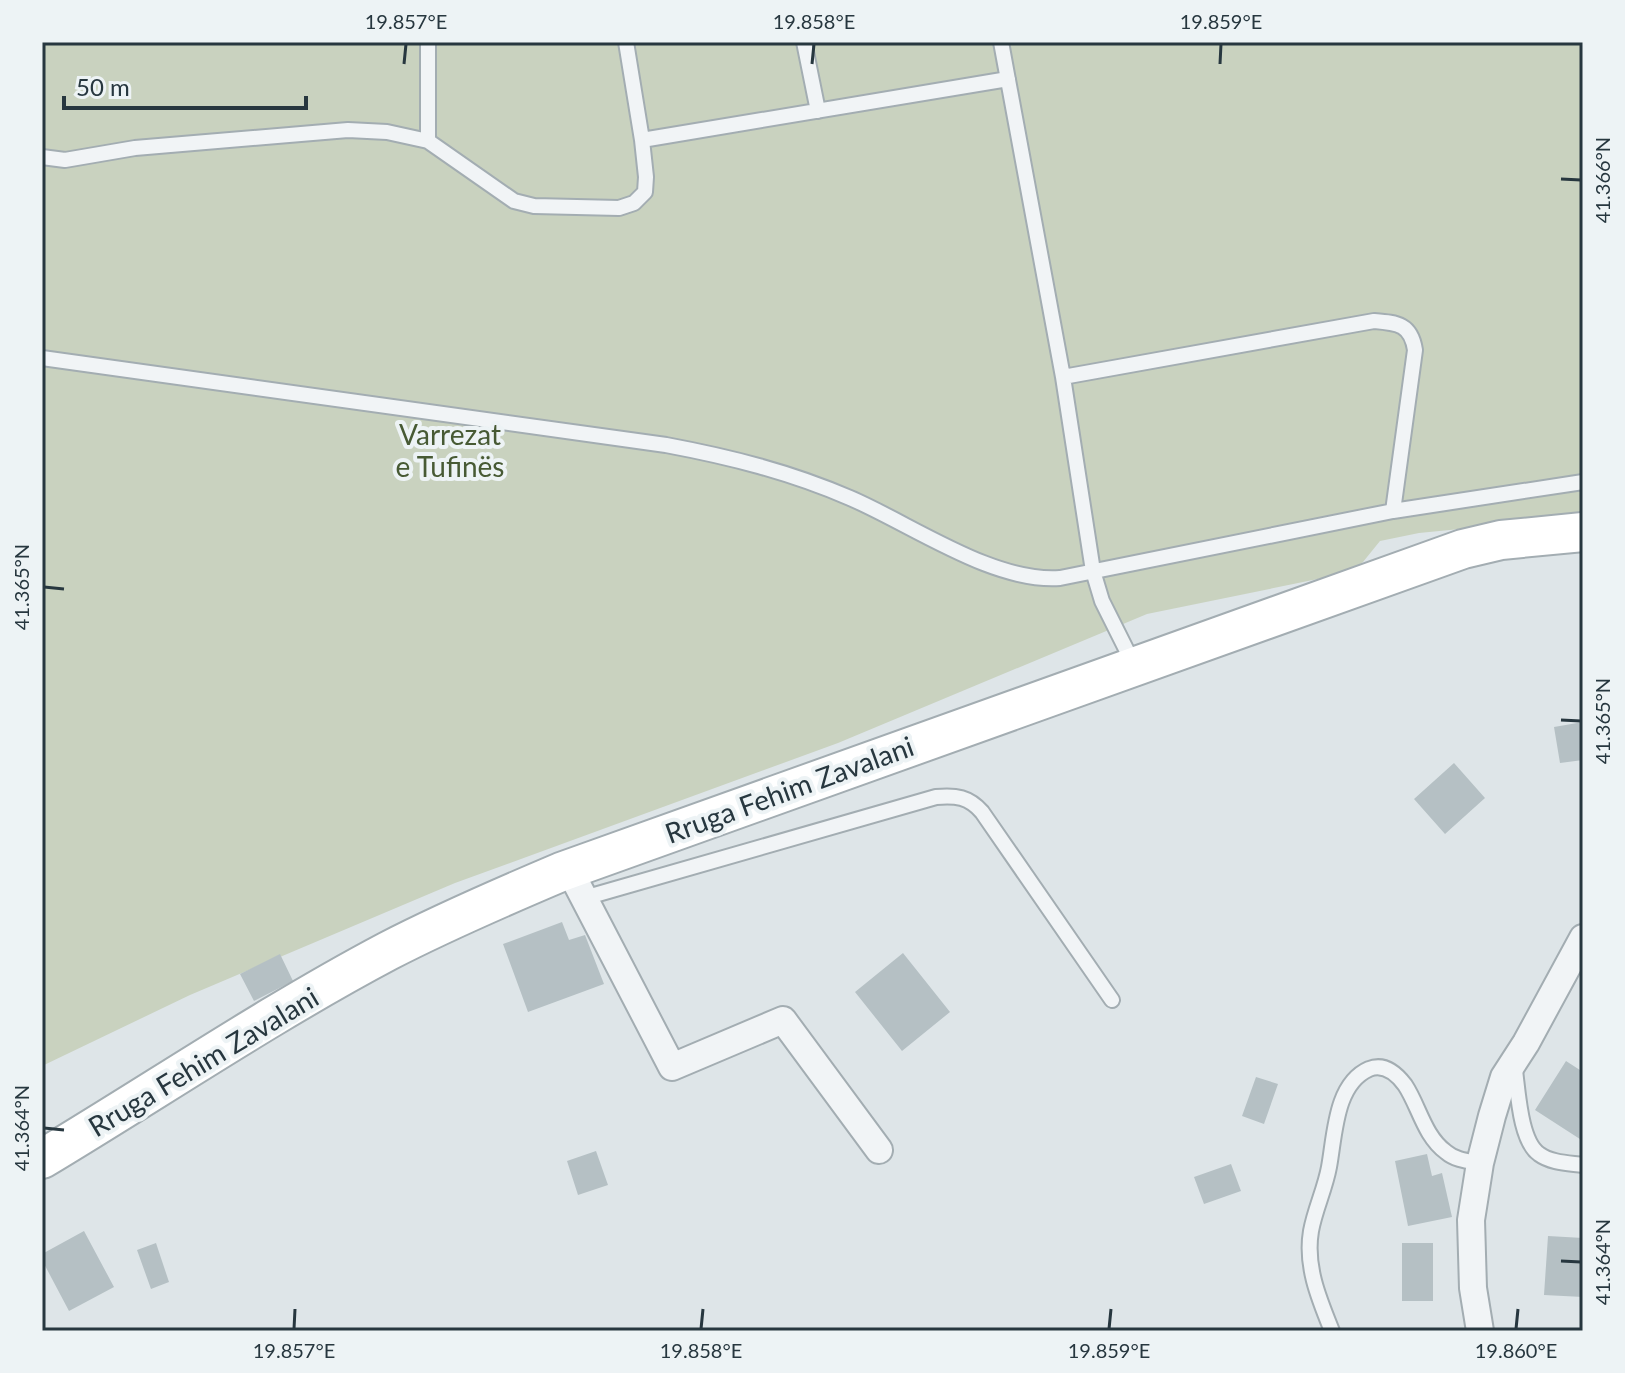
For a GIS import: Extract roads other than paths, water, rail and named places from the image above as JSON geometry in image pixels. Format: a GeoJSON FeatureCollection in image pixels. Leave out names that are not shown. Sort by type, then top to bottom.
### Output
{"type":"FeatureCollection","features":[{"type":"Feature","properties":{"kind":"street","name":"Rruga Fehim Zavalani"},"geometry":{"type":"LineString","coordinates":[[42,1159],[297,1003],[388,951],[480,906],[576,884],[1134,665],[1463,549],[1501,540],[1583,532]]}},
{"type":"Feature","properties":{"kind":"street"},"geometry":{"type":"LineString","coordinates":[[576,884],[672,1067],[783,1020],[879,1150]]}},
{"type":"Feature","properties":{"kind":"street"},"geometry":{"type":"LineString","coordinates":[[1480,1331],[1473,1288],[1471,1220],[1480,1163],[1504,1077],[1583,938]]}},
{"type":"Feature","properties":{"kind":"lane"},"geometry":{"type":"LineString","coordinates":[[428,42],[428,141]]}},
{"type":"Feature","properties":{"kind":"lane"},"geometry":{"type":"LineString","coordinates":[[42,157],[65,160],[135,148],[348,130],[387,132],[428,141],[514,201],[534,206],[619,208],[634,203],[645,192],[646,177],[626,42]]}},
{"type":"Feature","properties":{"kind":"lane"},"geometry":{"type":"LineString","coordinates":[[804,42],[818,111]]}},
{"type":"Feature","properties":{"kind":"lane"},"geometry":{"type":"LineString","coordinates":[[1001,42],[1063,377],[1093,571],[1102,601],[1134,665]]}},
{"type":"Feature","properties":{"kind":"lane"},"geometry":{"type":"LineString","coordinates":[[642,140],[1008,79]]}},
{"type":"Feature","properties":{"kind":"lane"},"geometry":{"type":"LineString","coordinates":[[1063,377],[1374,321],[1405,327],[1413,336],[1415,350],[1393,511]]}},
{"type":"Feature","properties":{"kind":"lane"},"geometry":{"type":"LineString","coordinates":[[42,358],[666,445],[737,459],[795,476],[851,498],[1017,576],[1040,580],[1393,511],[1583,482]]}},
{"type":"Feature","properties":{"kind":"lane"},"geometry":{"type":"LineString","coordinates":[[576,884],[936,797],[961,797],[973,801],[982,812],[1112,1000]]}},
{"type":"Feature","properties":{"kind":"lane"},"geometry":{"type":"LineString","coordinates":[[1514,1062],[1527,1143],[1541,1156],[1583,1165]]}},
{"type":"Feature","properties":{"kind":"lane"},"geometry":{"type":"LineString","coordinates":[[1332,1331],[1308,1259],[1311,1230],[1326,1181],[1339,1109],[1351,1083],[1376,1066],[1390,1069],[1404,1084],[1434,1140],[1446,1153],[1461,1160],[1480,1163]]}},
{"type":"Feature","properties":{"kind":"park label","name":"Varrezat e Tufinës"},"geometry":{"type":"Point","coordinates":[450,450]}}]}
